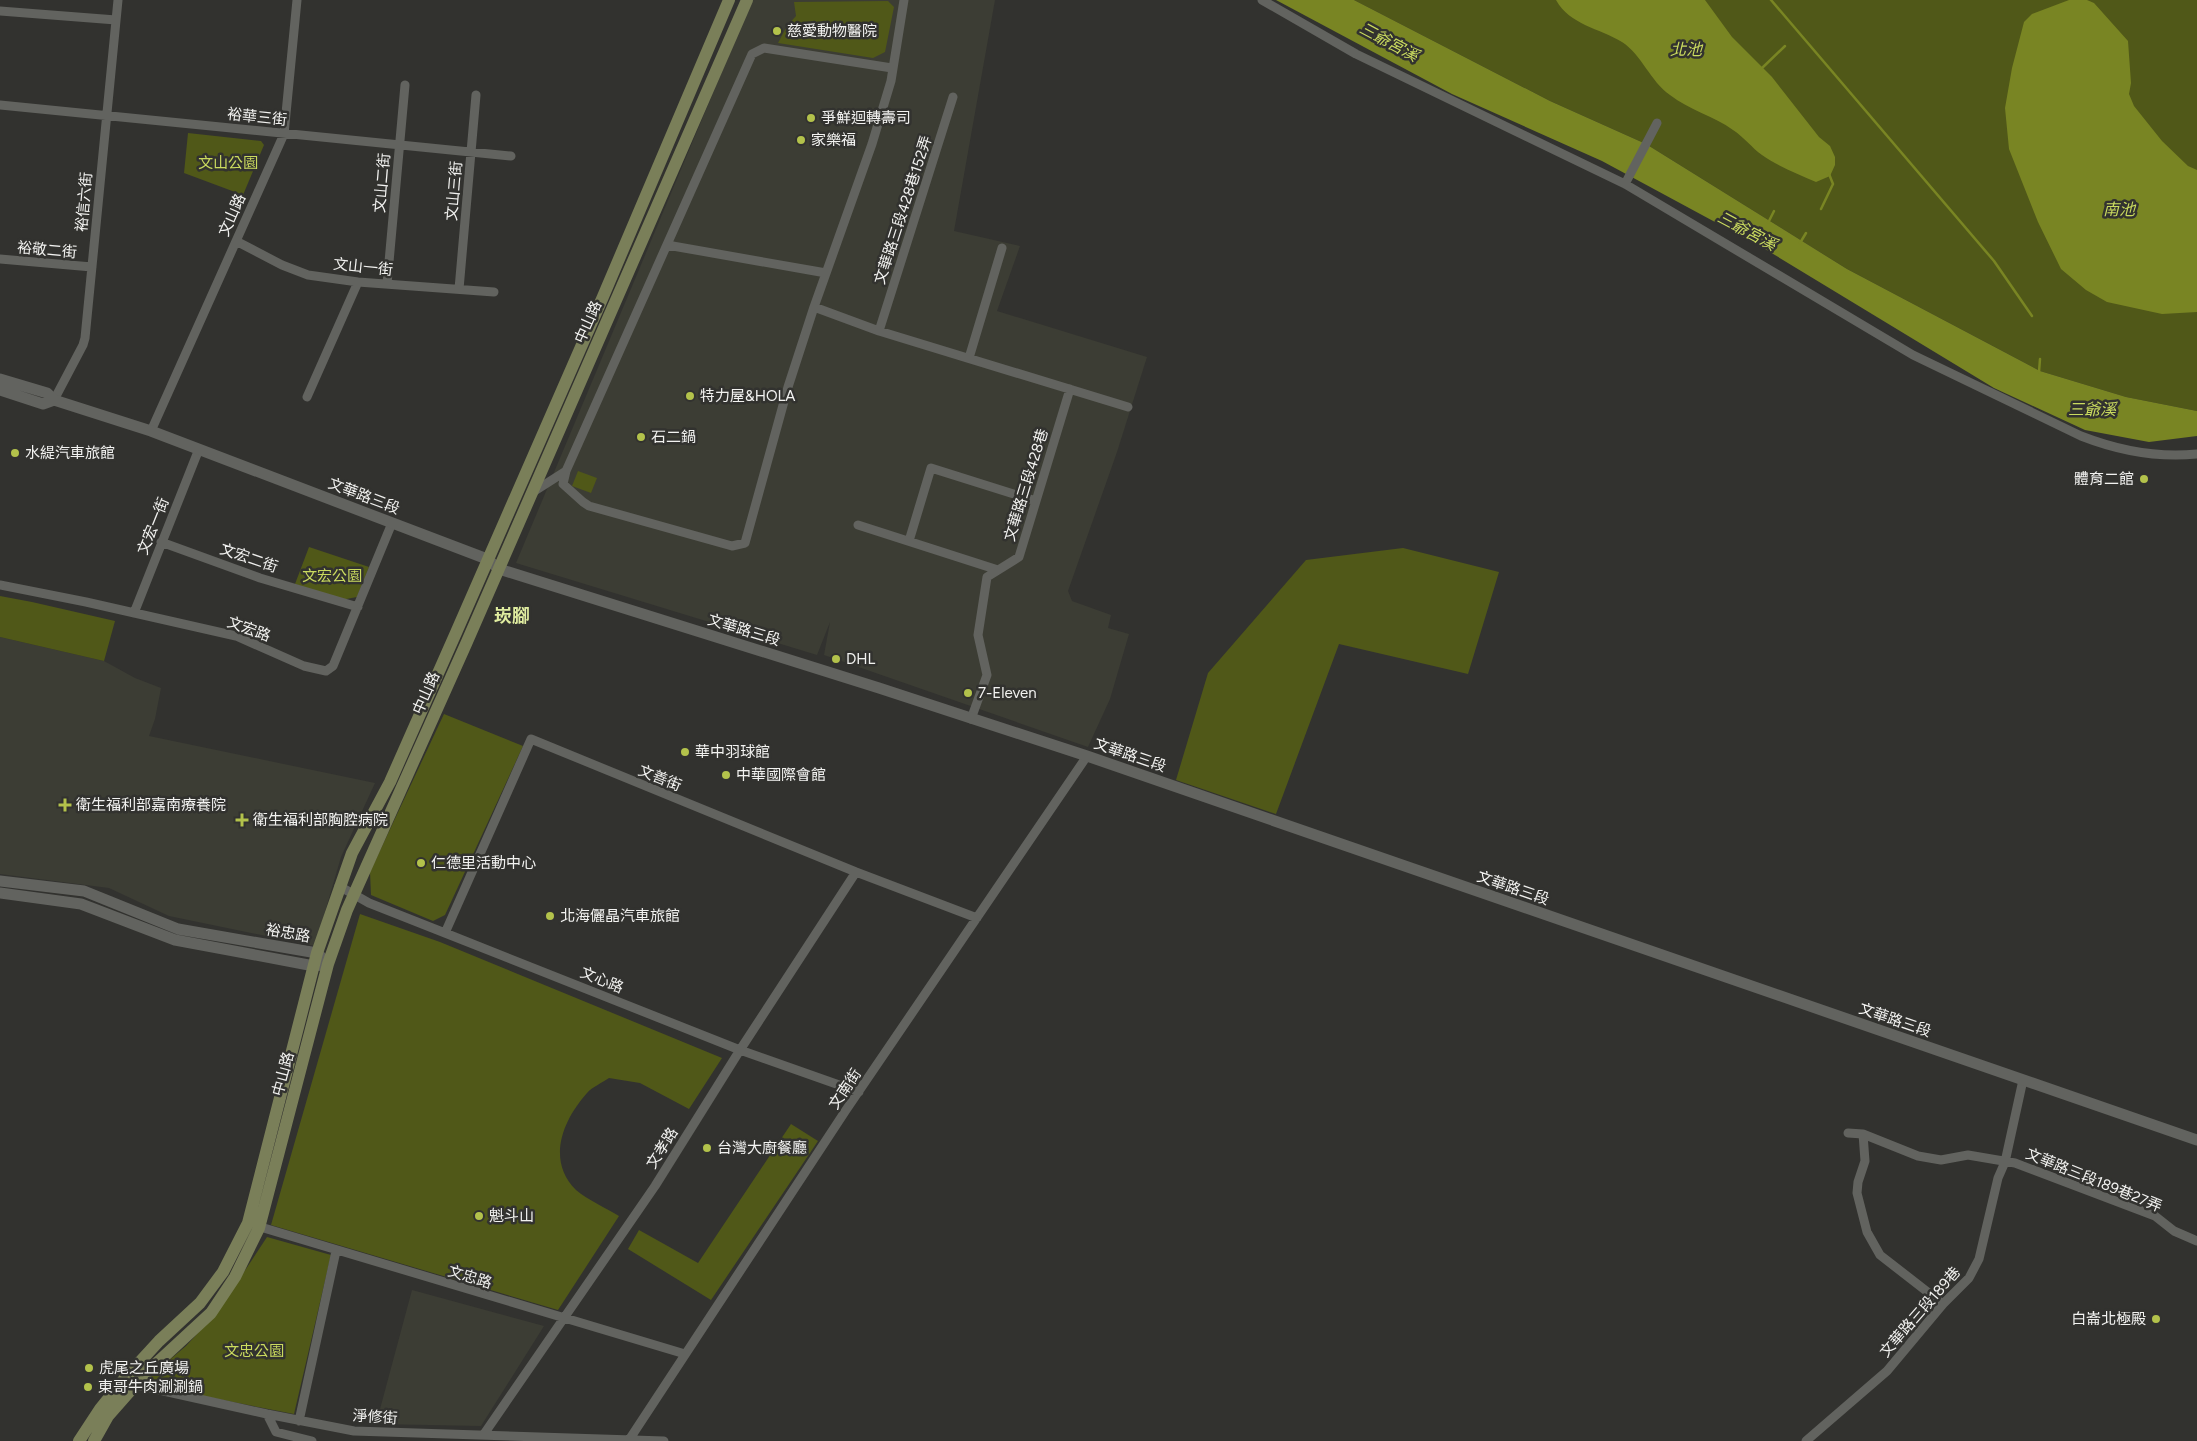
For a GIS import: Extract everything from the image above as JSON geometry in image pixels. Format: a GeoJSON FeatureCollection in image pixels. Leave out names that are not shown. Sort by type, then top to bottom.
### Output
{"type":"FeatureCollection","features":[{"type":"Feature","properties":{"kind":"main road","name":"中山路"},"geometry":{"type":"LineString","coordinates":[[254,1225],[316,959],[339,886],[352,854],[390,782],[602,299],[729,0]]}},
{"type":"Feature","properties":{"kind":"main road","name":"中山路"},"geometry":{"type":"LineString","coordinates":[[130,1382],[211,1313],[235,1277],[254,1225],[328,964],[353,895],[499,568],[747,0]]}},
{"type":"Feature","properties":{"kind":"main road"},"geometry":{"type":"LineString","coordinates":[[79,1441],[100,1409],[130,1382]]}},
{"type":"Feature","properties":{"kind":"main road"},"geometry":{"type":"LineString","coordinates":[[94,1441],[130,1382]]}},
{"type":"Feature","properties":{"kind":"street","name":"裕信六街"},"geometry":{"type":"LineString","coordinates":[[49,402],[83,346],[118,0]]}},
{"type":"Feature","properties":{"kind":"street","name":"文山路"},"geometry":{"type":"LineString","coordinates":[[151,431],[284,134],[297,0]]}},
{"type":"Feature","properties":{"kind":"street"},"geometry":{"type":"LineString","coordinates":[[892,68],[764,48],[752,54],[566,471],[563,484],[582,502],[589,506],[732,546],[745,542],[788,387],[814,307],[872,144],[891,81],[904,0]]}},
{"type":"Feature","properties":{"kind":"street"},"geometry":{"type":"LineString","coordinates":[[1262,0],[1356,54],[1627,182],[1913,356],[2081,436],[2104,445],[2182,456],[2197,454]]}},
{"type":"Feature","properties":{"kind":"street"},"geometry":{"type":"LineString","coordinates":[[0,11],[116,20]]}},
{"type":"Feature","properties":{"kind":"street","name":"文山二街"},"geometry":{"type":"LineString","coordinates":[[387,284],[405,85]]}},
{"type":"Feature","properties":{"kind":"street","name":"文山三街"},"geometry":{"type":"LineString","coordinates":[[459,289],[476,95]]}},
{"type":"Feature","properties":{"kind":"street","name":"文華路三段428巷152弄"},"geometry":{"type":"LineString","coordinates":[[879,331],[953,97]]}},
{"type":"Feature","properties":{"kind":"street","name":"裕華三街"},"geometry":{"type":"LineString","coordinates":[[0,105],[511,156]]}},
{"type":"Feature","properties":{"kind":"street"},"geometry":{"type":"LineString","coordinates":[[1627,182],[1657,123]]}},
{"type":"Feature","properties":{"kind":"street","name":"文山一街"},"geometry":{"type":"LineString","coordinates":[[236,241],[282,265],[308,275],[358,282],[494,292]]}},
{"type":"Feature","properties":{"kind":"street"},"geometry":{"type":"LineString","coordinates":[[667,245],[826,273]]}},
{"type":"Feature","properties":{"kind":"street"},"geometry":{"type":"LineString","coordinates":[[969,358],[1002,248]]}},
{"type":"Feature","properties":{"kind":"street","name":"裕敬二街"},"geometry":{"type":"LineString","coordinates":[[0,259],[92,267]]}},
{"type":"Feature","properties":{"kind":"street"},"geometry":{"type":"LineString","coordinates":[[307,397],[358,282]]}},
{"type":"Feature","properties":{"kind":"street"},"geometry":{"type":"LineString","coordinates":[[814,307],[879,331],[1128,407]]}},
{"type":"Feature","properties":{"kind":"street"},"geometry":{"type":"LineString","coordinates":[[0,379],[46,394],[49,402]]}},
{"type":"Feature","properties":{"kind":"street","name":"文華路三段428巷"},"geometry":{"type":"LineString","coordinates":[[971,719],[987,675],[978,635],[987,577],[1019,557],[1070,389]]}},
{"type":"Feature","properties":{"kind":"street"},"geometry":{"type":"LineString","coordinates":[[0,390],[49,402]]}},
{"type":"Feature","properties":{"kind":"street","name":"文華路三段"},"geometry":{"type":"LineString","coordinates":[[49,402],[151,431],[487,559],[499,568],[1088,756],[2197,1140]]}},
{"type":"Feature","properties":{"kind":"street","name":"文宏一街"},"geometry":{"type":"LineString","coordinates":[[134,613],[199,449]]}},
{"type":"Feature","properties":{"kind":"street"},"geometry":{"type":"LineString","coordinates":[[909,541],[931,468],[1036,501]]}},
{"type":"Feature","properties":{"kind":"street"},"geometry":{"type":"LineString","coordinates":[[531,493],[566,471]]}},
{"type":"Feature","properties":{"kind":"street","name":"文宏路"},"geometry":{"type":"LineString","coordinates":[[0,585],[236,636],[304,666],[326,671],[333,666],[392,523]]}},
{"type":"Feature","properties":{"kind":"street"},"geometry":{"type":"LineString","coordinates":[[858,525],[998,570]]}},
{"type":"Feature","properties":{"kind":"street","name":"文宏二街"},"geometry":{"type":"LineString","coordinates":[[161,542],[260,578],[358,607]]}},
{"type":"Feature","properties":{"kind":"street","name":"文善街"},"geometry":{"type":"LineString","coordinates":[[445,933],[531,739],[856,872],[977,918]]}},
{"type":"Feature","properties":{"kind":"street","name":"文南街"},"geometry":{"type":"LineString","coordinates":[[628,1440],[859,1092],[1088,756]]}},
{"type":"Feature","properties":{"kind":"street","name":"文孝路"},"geometry":{"type":"LineString","coordinates":[[484,1434],[562,1318],[655,1186],[740,1050],[856,872]]}},
{"type":"Feature","properties":{"kind":"street","name":"裕忠路"},"geometry":{"type":"LineString","coordinates":[[0,881],[84,891],[178,929],[258,948],[316,959],[328,964]]}},
{"type":"Feature","properties":{"kind":"street","name":"文心路"},"geometry":{"type":"LineString","coordinates":[[339,886],[353,895],[445,933],[740,1050],[859,1092]]}},
{"type":"Feature","properties":{"kind":"street","name":"裕忠路"},"geometry":{"type":"LineString","coordinates":[[0,893],[81,904],[175,940],[258,948]]}},
{"type":"Feature","properties":{"kind":"street","name":"文華路三段189巷"},"geometry":{"type":"LineString","coordinates":[[1806,1441],[1887,1371],[1943,1304],[1968,1278],[1979,1259],[1998,1178],[2005,1162],[2022,1080]]}},
{"type":"Feature","properties":{"kind":"street","name":"文華路三段189巷27弄"},"geometry":{"type":"LineString","coordinates":[[1848,1133],[1863,1134],[1918,1156],[1941,1160],[1968,1155],[2015,1163],[2155,1216],[2174,1232],[2197,1240]]}},
{"type":"Feature","properties":{"kind":"street"},"geometry":{"type":"LineString","coordinates":[[1863,1134],[1865,1161],[1858,1182],[1857,1193],[1867,1232],[1880,1255],[1943,1304]]}},
{"type":"Feature","properties":{"kind":"street","name":"文忠路"},"geometry":{"type":"LineString","coordinates":[[254,1225],[685,1354]]}},
{"type":"Feature","properties":{"kind":"street"},"geometry":{"type":"LineString","coordinates":[[299,1421],[336,1251]]}},
{"type":"Feature","properties":{"kind":"street","name":"淨修街"},"geometry":{"type":"LineString","coordinates":[[130,1382],[299,1421],[354,1430],[664,1441]]}},
{"type":"Feature","properties":{"kind":"street"},"geometry":{"type":"LineString","coordinates":[[267,1414],[276,1432],[312,1441]]}},
{"type":"Feature","properties":{"kind":"shaded area"},"geometry":{"type":"Polygon","coordinates":[[[752,0],[995,0],[954,231],[1020,246],[997,311],[1147,357],[1117,452],[1068,591],[1072,601],[1111,615],[1108,628],[1129,634],[1110,699],[1088,747],[824,655],[830,622],[817,655],[516,563],[752,0]]]}},
{"type":"Feature","properties":{"kind":"shaded area"},"geometry":{"type":"Polygon","coordinates":[[[0,637],[104,661],[135,678],[161,688],[155,719],[149,736],[375,783],[341,857],[315,946],[169,916],[109,888],[0,874],[0,637]]]}},
{"type":"Feature","properties":{"kind":"shaded area"},"geometry":{"type":"Polygon","coordinates":[[[412,1290],[544,1326],[481,1426],[376,1424],[412,1290]]]}},
{"type":"Feature","properties":{"kind":"green space"},"geometry":{"type":"Polygon","coordinates":[[[1354,0],[2197,0],[2197,411],[2126,397],[2040,371],[1847,269],[1646,144],[1550,101],[1354,0]]]}},
{"type":"Feature","properties":{"kind":"green space"},"geometry":{"type":"Polygon","coordinates":[[[888,1],[894,7],[885,52],[873,58],[778,43],[787,26],[796,16],[794,2],[888,1]]]}},
{"type":"Feature","properties":{"kind":"green space","name":"文山公園"},"geometry":{"type":"Polygon","coordinates":[[[188,133],[261,141],[264,145],[243,195],[184,173],[188,133]]]}},
{"type":"Feature","properties":{"kind":"green space"},"geometry":{"type":"Polygon","coordinates":[[[578,471],[597,478],[591,493],[572,486],[578,471]]]}},
{"type":"Feature","properties":{"kind":"green space","name":"文宏公園"},"geometry":{"type":"Polygon","coordinates":[[[309,547],[369,567],[357,597],[341,600],[295,584],[309,547]]]}},
{"type":"Feature","properties":{"kind":"green space"},"geometry":{"type":"Polygon","coordinates":[[[1403,548],[1499,572],[1468,674],[1339,644],[1276,814],[1176,780],[1208,673],[1306,560],[1403,548]]]}},
{"type":"Feature","properties":{"kind":"green space"},"geometry":{"type":"Polygon","coordinates":[[[0,596],[115,621],[104,661],[0,637],[0,596]]]}},
{"type":"Feature","properties":{"kind":"green space"},"geometry":{"type":"Polygon","coordinates":[[[444,714],[523,746],[445,915],[433,921],[371,895],[370,872],[444,714]]]}},
{"type":"Feature","properties":{"kind":"green space"},"geometry":{"type":"Polygon","coordinates":[[[360,914],[440,942],[722,1058],[689,1109],[640,1083],[609,1078],[589,1091],[578,1104],[571,1115],[561,1140],[562,1166],[567,1178],[576,1190],[591,1201],[619,1216],[558,1310],[271,1225],[360,914]]]}},
{"type":"Feature","properties":{"kind":"green space"},"geometry":{"type":"Polygon","coordinates":[[[791,1124],[818,1141],[711,1300],[628,1249],[639,1230],[698,1263],[791,1124]]]}},
{"type":"Feature","properties":{"kind":"green space","name":"文忠公園"},"geometry":{"type":"Polygon","coordinates":[[[267,1237],[331,1255],[294,1414],[141,1384],[186,1346],[219,1310],[267,1237]]]}},
{"type":"Feature","properties":{"kind":"water","name":"三爺溪"},"geometry":{"type":"Polygon","coordinates":[[[1276,0],[1354,0],[1550,101],[1646,144],[1847,269],[2040,371],[2126,397],[2197,411],[2197,436],[2149,442],[2085,430],[1994,388],[1765,249],[1602,161],[1452,94],[1276,0]]]}},
{"type":"Feature","properties":{"kind":"water","name":"北池"},"geometry":{"type":"Polygon","coordinates":[[[1556,0],[1705,0],[1732,37],[1772,77],[1819,137],[1830,146],[1835,157],[1835,165],[1830,176],[1816,182],[1768,159],[1726,125],[1685,105],[1670,95],[1657,83],[1629,47],[1613,37],[1577,21],[1556,0]]]}},
{"type":"Feature","properties":{"kind":"water","name":"南池"},"geometry":{"type":"Polygon","coordinates":[[[2069,0],[2087,0],[2094,3],[2128,41],[2131,83],[2129,94],[2134,106],[2162,141],[2188,166],[2197,170],[2197,312],[2162,314],[2107,302],[2086,290],[2061,269],[2038,222],[2009,149],[2005,108],[2012,68],[2024,22],[2032,14],[2069,0]]]}},
{"type":"Feature","properties":{"kind":"waterway"},"geometry":{"type":"LineString","coordinates":[[1771,0],[1994,261],[2032,316]]}},
{"type":"Feature","properties":{"kind":"waterway"},"geometry":{"type":"LineString","coordinates":[[1761,69],[1785,46]]}},
{"type":"Feature","properties":{"kind":"waterway"},"geometry":{"type":"LineString","coordinates":[[1821,209],[1833,184],[1829,174]]}},
{"type":"Feature","properties":{"kind":"waterway","name":"三爺宮溪"},"geometry":{"type":"LineString","coordinates":[[1768,223],[1774,211]]}},
{"type":"Feature","properties":{"kind":"waterway"},"geometry":{"type":"LineString","coordinates":[[1800,243],[1806,233]]}},
{"type":"Feature","properties":{"kind":"waterway"},"geometry":{"type":"LineString","coordinates":[[2039,372],[2040,359]]}},
{"type":"Feature","properties":{"kind":"place","name":"慈愛動物醫院"},"geometry":{"type":"Point","coordinates":[777,31]}},
{"type":"Feature","properties":{"kind":"place","name":"爭鮮迴轉壽司"},"geometry":{"type":"Point","coordinates":[811,118]}},
{"type":"Feature","properties":{"kind":"place","name":"家樂福"},"geometry":{"type":"Point","coordinates":[801,140]}},
{"type":"Feature","properties":{"kind":"place","name":"特力屋&HOLA"},"geometry":{"type":"Point","coordinates":[690,396]}},
{"type":"Feature","properties":{"kind":"place","name":"石二鍋"},"geometry":{"type":"Point","coordinates":[641,437]}},
{"type":"Feature","properties":{"kind":"place","name":"水緹汽車旅館"},"geometry":{"type":"Point","coordinates":[15,453]}},
{"type":"Feature","properties":{"kind":"place","name":"體育二館"},"geometry":{"type":"Point","coordinates":[2144,479]}},
{"type":"Feature","properties":{"kind":"place","name":"DHL"},"geometry":{"type":"Point","coordinates":[836,659]}},
{"type":"Feature","properties":{"kind":"place","name":"7-Eleven"},"geometry":{"type":"Point","coordinates":[968,693]}},
{"type":"Feature","properties":{"kind":"place","name":"華中羽球館"},"geometry":{"type":"Point","coordinates":[685,752]}},
{"type":"Feature","properties":{"kind":"place","name":"中華國際會館"},"geometry":{"type":"Point","coordinates":[726,775]}},
{"type":"Feature","properties":{"kind":"place","name":"衛生福利部嘉南療養院"},"geometry":{"type":"Point","coordinates":[65,805]}},
{"type":"Feature","properties":{"kind":"place","name":"衛生福利部胸腔病院"},"geometry":{"type":"Point","coordinates":[242,820]}},
{"type":"Feature","properties":{"kind":"place","name":"仁德里活動中心"},"geometry":{"type":"Point","coordinates":[421,863]}},
{"type":"Feature","properties":{"kind":"place","name":"北海儷晶汽車旅館"},"geometry":{"type":"Point","coordinates":[550,916]}},
{"type":"Feature","properties":{"kind":"place","name":"台灣大廚餐廳"},"geometry":{"type":"Point","coordinates":[707,1148]}},
{"type":"Feature","properties":{"kind":"place","name":"魁斗山"},"geometry":{"type":"Point","coordinates":[479,1216]}},
{"type":"Feature","properties":{"kind":"place","name":"白崙北極殿"},"geometry":{"type":"Point","coordinates":[2156,1319]}},
{"type":"Feature","properties":{"kind":"place","name":"虎尾之丘廣場"},"geometry":{"type":"Point","coordinates":[89,1368]}},
{"type":"Feature","properties":{"kind":"place","name":"東哥牛肉涮涮鍋"},"geometry":{"type":"Point","coordinates":[88,1387]}},
{"type":"Feature","properties":{"kind":"district","name":"崁腳"},"geometry":{"type":"Point","coordinates":[512,616]}}]}
